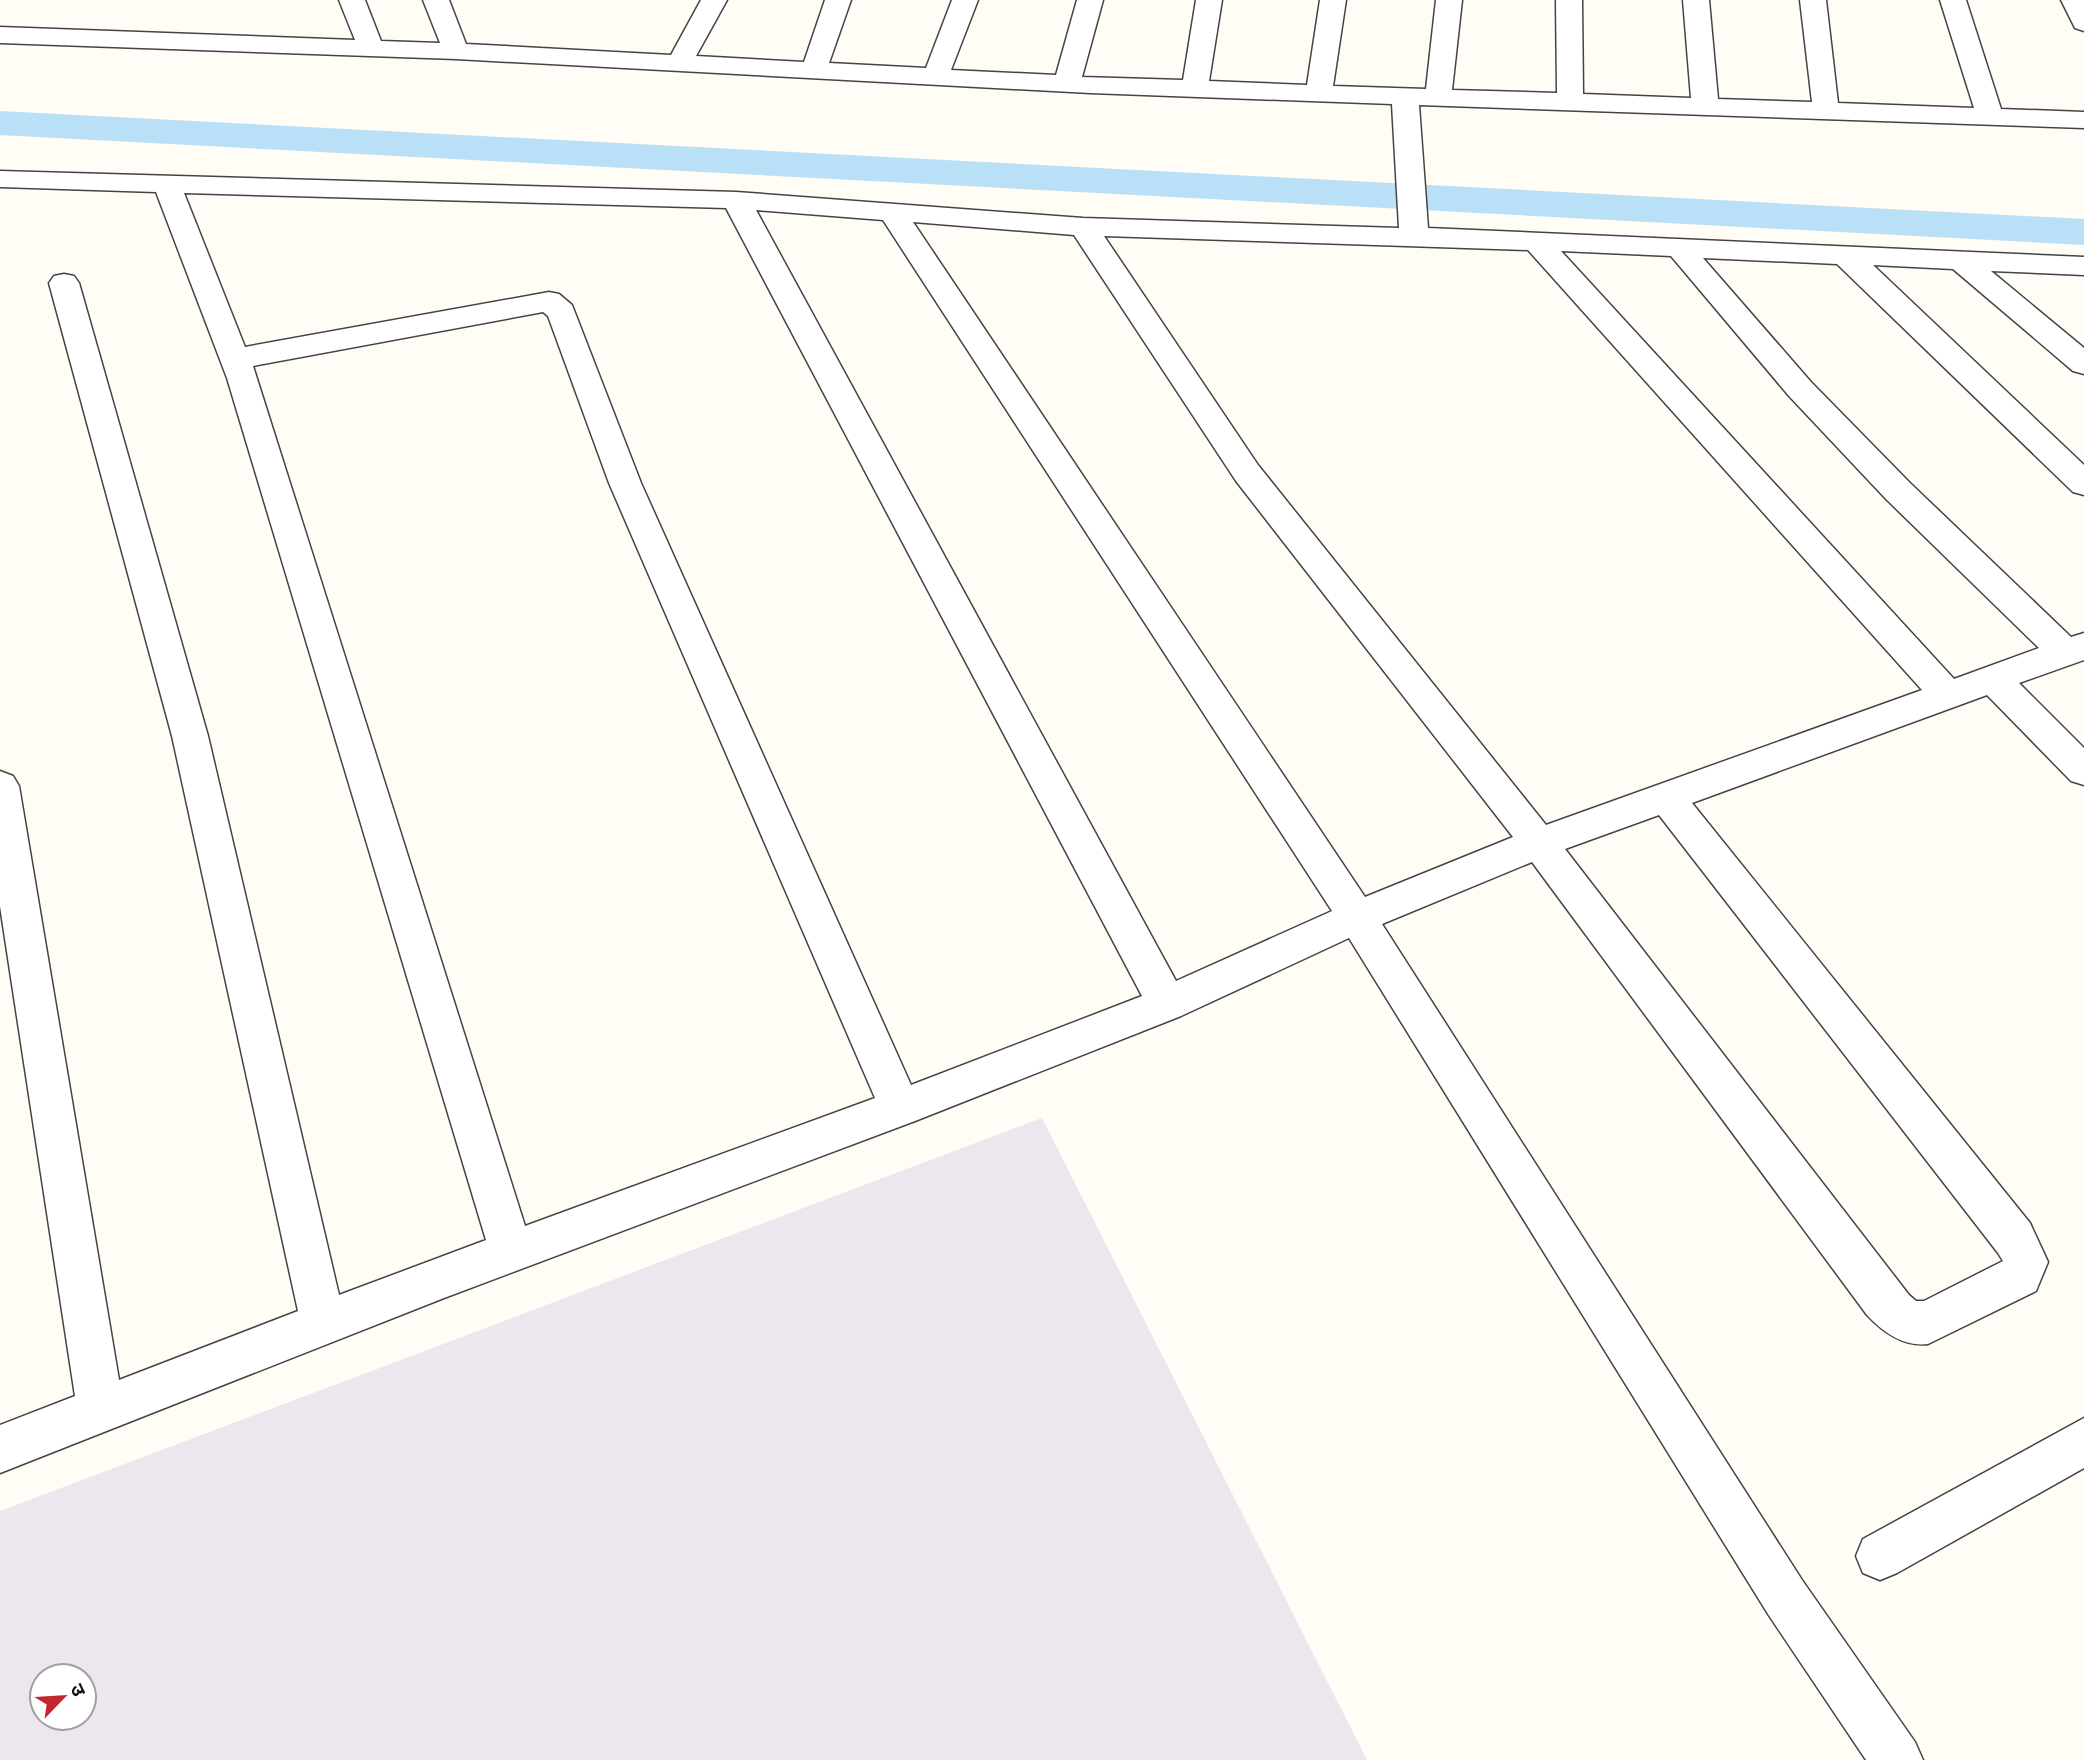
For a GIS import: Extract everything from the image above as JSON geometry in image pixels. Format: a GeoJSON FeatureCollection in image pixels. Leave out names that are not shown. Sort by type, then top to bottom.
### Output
{"type":"FeatureCollection","features":[{"type":"Feature","properties":{"kind":"street"},"geometry":{"type":"LineString","coordinates":[[352,0],[371,48]]}},
{"type":"Feature","properties":{"kind":"street"},"geometry":{"type":"LineString","coordinates":[[436,0],[456,51]]}},
{"type":"Feature","properties":{"kind":"street"},"geometry":{"type":"LineString","coordinates":[[680,62],[714,0]]}},
{"type":"Feature","properties":{"kind":"street"},"geometry":{"type":"LineString","coordinates":[[814,70],[838,0]]}},
{"type":"Feature","properties":{"kind":"street"},"geometry":{"type":"LineString","coordinates":[[936,76],[965,0]]}},
{"type":"Feature","properties":{"kind":"street"},"geometry":{"type":"LineString","coordinates":[[1067,83],[1090,0]]}},
{"type":"Feature","properties":{"kind":"street"},"geometry":{"type":"LineString","coordinates":[[1195,88],[1209,0]]}},
{"type":"Feature","properties":{"kind":"street"},"geometry":{"type":"LineString","coordinates":[[1320,92],[1333,0]]}},
{"type":"Feature","properties":{"kind":"street"},"geometry":{"type":"LineString","coordinates":[[1438,96],[1449,0]]}},
{"type":"Feature","properties":{"kind":"street"},"geometry":{"type":"LineString","coordinates":[[1569,0],[1570,102]]}},
{"type":"Feature","properties":{"kind":"street"},"geometry":{"type":"LineString","coordinates":[[1696,0],[1705,106]]}},
{"type":"Feature","properties":{"kind":"street"},"geometry":{"type":"LineString","coordinates":[[1813,0],[1826,111]]}},
{"type":"Feature","properties":{"kind":"street"},"geometry":{"type":"LineString","coordinates":[[1953,0],[1990,117]]}},
{"type":"Feature","properties":{"kind":"street"},"geometry":{"type":"LineString","coordinates":[[2074,0],[2084,23]]}},
{"type":"Feature","properties":{"kind":"street"},"geometry":{"type":"LineString","coordinates":[[0,35],[456,51],[1067,83],[2084,120]]}},
{"type":"Feature","properties":{"kind":"street"},"geometry":{"type":"LineString","coordinates":[[1405,96],[1414,237]]}},
{"type":"Feature","properties":{"kind":"street"},"geometry":{"type":"LineString","coordinates":[[0,178],[736,200],[1083,227],[1414,237],[2084,266]]}},
{"type":"Feature","properties":{"kind":"street"},"geometry":{"type":"LineString","coordinates":[[167,184],[235,359],[511,1251]]}},
{"type":"Feature","properties":{"kind":"street"},"geometry":{"type":"LineString","coordinates":[[736,200],[1167,1004]]}},
{"type":"Feature","properties":{"kind":"street"},"geometry":{"type":"LineString","coordinates":[[893,214],[1357,917],[1778,1585],[1897,1760]]}},
{"type":"Feature","properties":{"kind":"street"},"geometry":{"type":"LineString","coordinates":[[1083,227],[1247,473],[1539,843],[1883,1300],[1902,1319],[1916,1325],[1928,1322],[2020,1276],[2026,1270],[2026,1259],[2014,1238],[1666,797]]}},
{"type":"Feature","properties":{"kind":"street"},"geometry":{"type":"LineString","coordinates":[[1536,242],[1728,457],[1948,695]]}},
{"type":"Feature","properties":{"kind":"street"},"geometry":{"type":"LineString","coordinates":[[0,1449],[323,1322],[900,1108],[1167,1004],[1357,917],[1539,843],[2075,650],[1862,454],[1800,389],[1680,249]]}},
{"type":"Feature","properties":{"kind":"street"},"geometry":{"type":"LineString","coordinates":[[1847,257],[2084,484]]}},
{"type":"Feature","properties":{"kind":"street"},"geometry":{"type":"LineString","coordinates":[[1961,261],[2084,364]]}},
{"type":"Feature","properties":{"kind":"street"},"geometry":{"type":"LineString","coordinates":[[64,283],[190,736],[323,1322]]}},
{"type":"Feature","properties":{"kind":"street"},"geometry":{"type":"LineString","coordinates":[[235,359],[549,302],[561,312],[625,483],[900,1108]]}},
{"type":"Feature","properties":{"kind":"street"},"geometry":{"type":"LineString","coordinates":[[1993,679],[2084,771]]}},
{"type":"Feature","properties":{"kind":"street"},"geometry":{"type":"LineString","coordinates":[[0,786],[101,1411]]}},
{"type":"Feature","properties":{"kind":"street"},"geometry":{"type":"LineString","coordinates":[[1880,1556],[2084,1442]]}},
{"type":"Feature","properties":{"kind":"shaded area"},"geometry":{"type":"Polygon","coordinates":[[[1042,1118],[1367,1760],[0,1760],[0,1511],[1042,1118]]]}},
{"type":"Feature","properties":{"kind":"waterway"},"geometry":{"type":"LineString","coordinates":[[0,123],[2084,232]]}}]}
